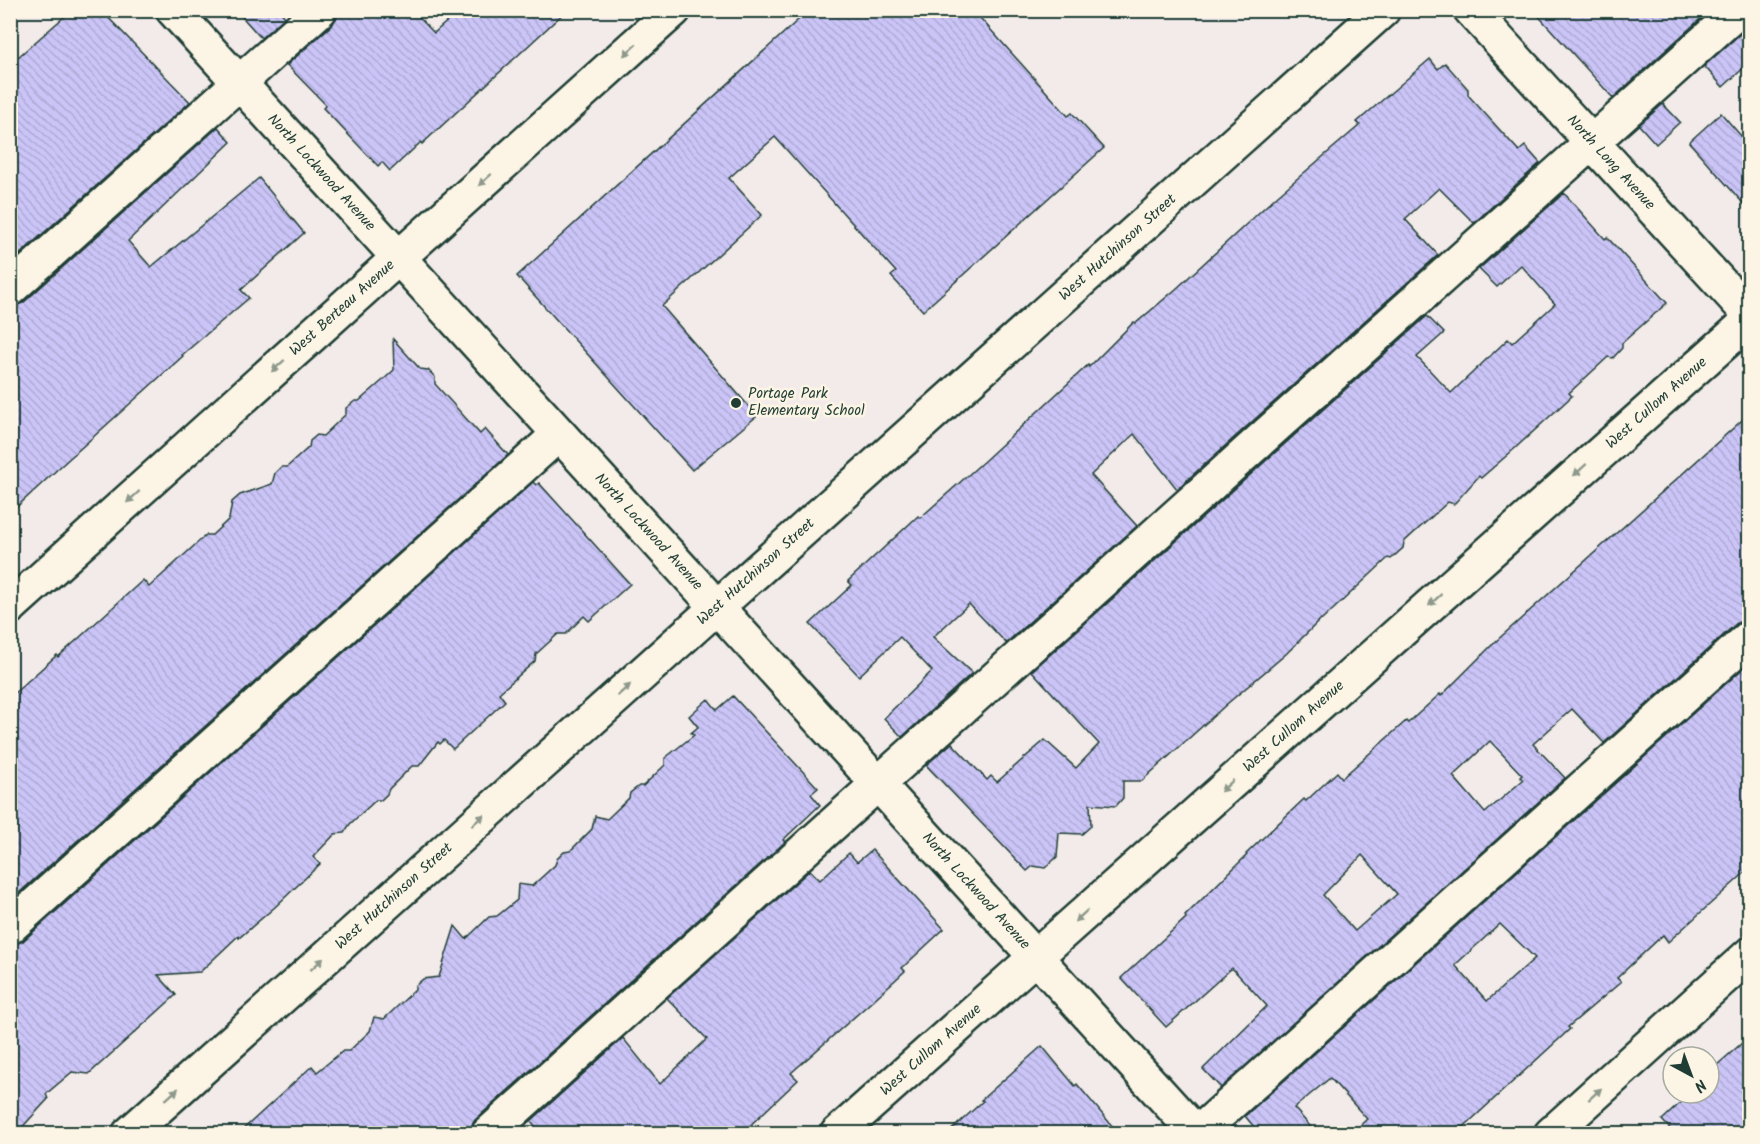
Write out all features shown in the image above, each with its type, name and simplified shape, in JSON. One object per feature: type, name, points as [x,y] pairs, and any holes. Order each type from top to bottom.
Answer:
[{"type":"street","name":"North Lockwood Avenue","points":[[173,10],[1197,1133]]},
{"type":"street","points":[[10,289],[320,10]]},
{"type":"street","name":"West Berteau Avenue","points":[[10,606],[674,10]]},
{"type":"street","name":"West Hutchinson Street","points":[[129,1134],[1383,10]]},
{"type":"street","name":"North Long Avenue","points":[[1471,10],[1749,317]]},
{"type":"street","points":[[488,1134],[1739,10]]},
{"type":"street","name":"West Cullom Avenue","points":[[837,1134],[1749,317]]},
{"type":"street","points":[[10,927],[559,434]]},
{"type":"street","points":[[1197,1133],[1749,637]]},
{"type":"street","points":[[1551,1134],[1749,954]]},
{"type":"building","points":[[72,10],[101,10],[190,102],[10,263],[10,64]]},
{"type":"building","points":[[236,10],[279,10],[285,17],[261,38]]},
{"type":"building","points":[[339,10],[412,10],[434,33],[460,10],[567,10],[390,171],[382,162],[378,166],[323,108],[326,105],[287,65],[333,24]]},
{"type":"building","points":[[809,10],[973,10],[1068,116],[1072,113],[1104,148],[923,311],[891,276],[896,272],[775,137],[729,178],[762,215],[662,306],[757,416],[692,470],[517,276]]},
{"type":"building","points":[[1533,10],[1710,10],[1613,98]]},
{"type":"building","points":[[1749,26],[1749,63],[1723,87],[1704,66]]},
{"type":"building","points":[[1430,59],[1438,69],[1445,63],[1468,89],[1468,95],[1519,151],[1525,146],[1540,163],[1474,223],[1439,188],[1405,219],[1438,255],[1177,489],[1134,434],[1091,475],[1137,526],[1006,643],[969,604],[933,637],[972,673],[902,737],[884,718],[932,671],[900,637],[859,676],[810,624],[852,585],[848,581],[918,516],[920,518],[984,461],[1088,365],[1089,367],[1134,322],[1136,323],[1176,289],[1278,195],[1360,125],[1357,122]]},
{"type":"building","points":[[1663,104],[1680,122],[1656,144],[1639,125]]},
{"type":"building","points":[[1721,113],[1749,145],[1749,210],[1689,142]]},
{"type":"building","points":[[218,127],[231,142],[128,241],[151,267],[259,178],[304,233],[241,290],[249,298],[182,355],[10,513],[10,307],[23,303]]},
{"type":"building","points":[[1564,193],[1667,303],[1622,343],[1622,348],[1613,358],[1608,357],[1569,393],[1572,396],[1481,478],[1479,476],[1454,504],[1448,502],[1404,542],[1403,548],[1391,559],[1388,558],[1286,654],[1142,781],[1123,781],[1123,798],[1116,806],[1090,804],[1091,826],[1082,834],[1059,833],[1057,857],[1045,868],[1033,866],[1027,871],[926,765],[952,743],[987,780],[991,776],[997,782],[1045,740],[1076,768],[1099,744],[1032,671],[1427,316],[1444,333],[1417,357],[1451,393],[1508,339],[1512,343],[1555,304],[1521,265],[1497,287],[1479,269]]},
{"type":"building","points":[[393,339],[420,369],[428,370],[435,377],[435,384],[480,434],[485,429],[508,455],[10,901],[10,697],[143,580],[149,587],[206,535],[212,535],[229,519],[232,502],[240,495],[272,484],[275,473],[281,467],[287,467],[309,447],[310,441],[317,435],[323,436],[346,414],[346,408],[355,401],[359,401],[394,370]]},
{"type":"building","points":[[1749,414],[1749,619],[1737,623],[1604,743],[1572,709],[1533,744],[1565,778],[1221,1088],[1203,1069],[1267,1006],[1232,968],[1166,1027],[1121,978],[1186,918],[1185,916],[1246,854],[1304,799],[1306,801],[1337,772],[1342,778],[1406,721],[1408,723],[1440,694],[1441,696],[1494,643]],"holes":[[[1490,741],[1522,775],[1520,777],[1523,780],[1485,813],[1453,776]],[[1362,855],[1397,894],[1355,931],[1323,895]]]},
{"type":"building","points":[[533,482],[536,485],[539,483],[630,584],[589,621],[584,616],[566,634],[558,634],[536,654],[535,661],[499,693],[505,701],[453,749],[444,740],[440,744],[438,742],[419,766],[412,766],[381,800],[376,800],[350,824],[344,833],[335,834],[313,857],[320,864],[275,907],[239,938],[238,936],[200,972],[158,975],[176,995],[89,1074],[72,1072],[46,1094],[48,1099],[16,1134],[10,1134],[10,945],[23,941]]},
{"type":"building","points":[[1748,664],[1749,869],[1668,942],[1663,935],[1617,978],[1621,982],[1568,1027],[1570,1029],[1456,1134],[1351,1134],[1367,1119],[1330,1078],[1294,1108],[1317,1134],[1260,1134],[1245,1116]],"holes":[[[1500,924],[1535,958],[1487,1001],[1455,965]]]},
{"type":"building","points":[[733,696],[818,788],[811,794],[820,805],[783,840],[785,842],[475,1120],[464,1134],[238,1134],[312,1066],[317,1072],[343,1051],[349,1051],[370,1031],[374,1017],[384,1019],[415,990],[415,986],[423,979],[439,977],[455,926],[466,939],[489,917],[497,916],[517,900],[518,884],[532,886],[555,865],[564,852],[570,851],[592,829],[595,816],[607,819],[629,798],[630,793],[639,786],[643,786],[665,765],[665,758],[694,735],[691,733],[698,727],[689,716],[708,699],[717,710]]},
{"type":"building","points":[[872,850],[944,929],[902,968],[905,971],[791,1073],[798,1080],[741,1134],[542,1134],[531,1121],[623,1038],[660,1084],[707,1039],[667,998],[810,870],[820,880],[849,853],[857,862]]},
{"type":"building","points":[[1749,1037],[1749,1134],[1675,1134],[1662,1120],[1678,1105],[1721,1105],[1721,1062]]},
{"type":"building","points":[[1042,1046],[1119,1134],[947,1134],[983,1101],[981,1100]]},
{"type":"place","name":"Portage Park Elementary School","points":[[736,403]]}]
